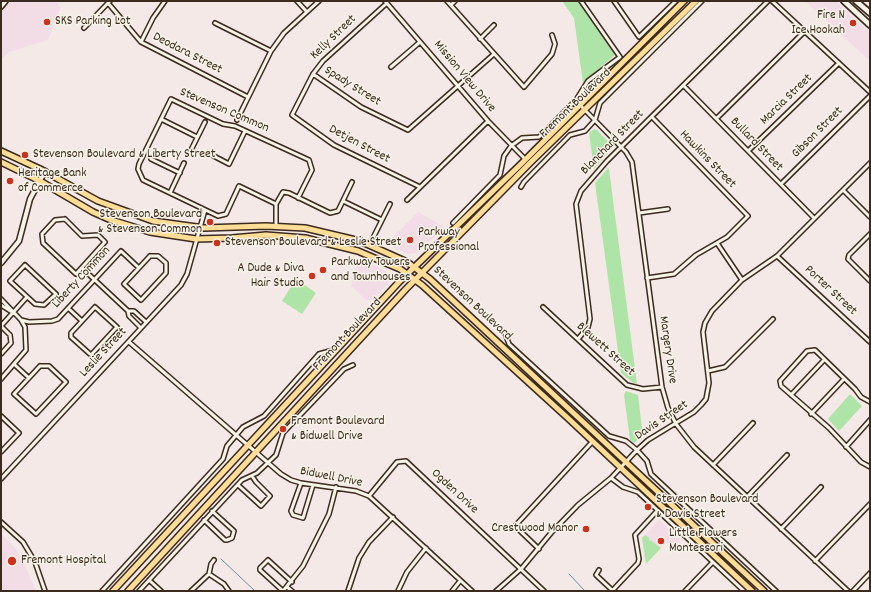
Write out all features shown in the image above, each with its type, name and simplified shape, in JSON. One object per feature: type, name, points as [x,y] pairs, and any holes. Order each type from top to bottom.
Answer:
[{"type":"main road","points":[[1,6],[5,1]]},
{"type":"main road","name":"Fremont Boulevard","points":[[113,591],[407,274],[684,1]]},
{"type":"main road","name":"Fremont Boulevard","points":[[128,591],[415,280],[530,164],[696,1]]},
{"type":"main road","points":[[844,1],[870,25]]},
{"type":"main road","points":[[856,1],[870,14]]},
{"type":"main road","name":"Stevenson Boulevard","points":[[1,151],[45,171],[77,190],[115,209],[153,221],[198,228],[276,226],[326,232],[370,244],[415,267],[764,591]]},
{"type":"main road","name":"Mission View Drive","points":[[525,159],[530,164]]},
{"type":"main road","name":"Stevenson Boulevard","points":[[1,162],[40,181],[71,200],[111,220],[150,232],[196,239],[270,235],[314,239],[368,254],[407,274],[593,441],[752,591]]},
{"type":"street","points":[[141,42],[153,18],[165,1]]},
{"type":"street","points":[[297,1],[307,12]]},
{"type":"street","points":[[237,120],[271,51],[284,33],[319,1]]},
{"type":"street","points":[[447,1],[524,87],[552,54],[555,44],[552,36]]},
{"type":"street","points":[[451,5],[455,1]]},
{"type":"street","name":"Fremont Boulevard","points":[[512,146],[522,138],[539,137],[576,100],[588,81],[620,57],[581,1]]},
{"type":"street","points":[[614,1],[639,37],[676,1]]},
{"type":"street","name":"Fremont Boulevard","points":[[521,187],[524,182],[570,135],[585,132],[595,120],[600,103],[702,1]]},
{"type":"street","name":"Blanchard Street","points":[[578,339],[588,326],[590,319],[576,204],[581,192],[621,147],[768,1]]},
{"type":"street","points":[[772,1],[870,92]]},
{"type":"street","points":[[84,28],[109,2]]},
{"type":"street","name":"Deodara Street","points":[[109,2],[141,42],[248,97]]},
{"type":"street","name":"Mission View Drive","points":[[386,2],[488,121],[525,159]]},
{"type":"street","name":"Kelly Street","points":[[292,115],[313,74],[323,61],[386,2]]},
{"type":"street","points":[[215,23],[271,51]]},
{"type":"street","points":[[480,39],[494,25]]},
{"type":"street","points":[[716,118],[805,31]]},
{"type":"street","points":[[391,68],[420,42]]},
{"type":"street","name":"Spady Street","points":[[313,74],[361,107],[408,130],[494,54]]},
{"type":"street","name":"Marcia Street","points":[[748,151],[839,63]]},
{"type":"street","name":"Bullard Street","points":[[684,86],[814,218]]},
{"type":"street","name":"Gibson Street","points":[[781,184],[870,96]]},
{"type":"street","name":"Stevenson Common","points":[[276,204],[240,186],[226,214],[218,216],[143,180],[138,170],[139,164],[171,99],[223,124],[234,126],[309,160],[312,170],[298,198]]},
{"type":"street","name":"Margery Drive","points":[[580,105],[621,147],[632,162],[662,387],[668,408],[676,424],[689,443],[848,591]]},
{"type":"street","name":"Detjen Street","points":[[292,115],[334,145],[420,187]]},
{"type":"street","name":"Hawkins Street","points":[[652,117],[748,216],[731,234],[717,243]]},
{"type":"street","points":[[161,119],[197,137]]},
{"type":"street","points":[[407,200],[488,121]]},
{"type":"street","points":[[192,148],[205,122]]},
{"type":"street","points":[[208,153],[229,164],[245,131]]},
{"type":"street","points":[[452,223],[500,175],[504,156],[512,146]]},
{"type":"street","points":[[151,159],[180,173]]},
{"type":"street","points":[[170,193],[184,163]]},
{"type":"street","name":"Davis Street","points":[[496,591],[522,568],[551,533],[578,505],[611,478],[637,450],[648,440],[694,412],[706,399],[709,390],[703,332],[705,323],[712,311],[742,280],[777,256],[870,163]]},
{"type":"street","points":[[1,264],[20,241],[30,199],[45,171]]},
{"type":"street","points":[[276,226],[276,204],[283,192],[330,213],[338,211],[352,182]]},
{"type":"street","points":[[843,190],[870,217]]},
{"type":"street","points":[[343,201],[382,220]]},
{"type":"street","points":[[370,244],[390,204]]},
{"type":"street","points":[[639,213],[668,209]]},
{"type":"street","points":[[198,228],[205,210]]},
{"type":"street","points":[[64,219],[82,236],[98,235],[105,242],[82,268],[76,274],[43,243],[42,234],[55,220],[64,219]]},
{"type":"street","name":"Leslie Street","points":[[1,479],[129,342],[184,280],[198,228]]},
{"type":"street","points":[[870,234],[849,255],[848,259],[870,281]]},
{"type":"street","points":[[647,278],[674,274],[696,255],[717,243],[742,280]]},
{"type":"street","name":"Liberty Common","points":[[21,320],[29,322],[52,321],[58,319],[120,251],[139,268]]},
{"type":"street","points":[[150,256],[158,256],[166,263],[166,272],[141,300],[124,284],[139,268],[150,256]]},
{"type":"street","name":"Porter Street","points":[[777,256],[870,342]]},
{"type":"street","points":[[25,265],[56,294],[47,303],[41,306],[35,304],[27,297],[10,281],[25,265]]},
{"type":"street","points":[[82,268],[128,311],[129,316],[141,328]]},
{"type":"street","points":[[1,354],[11,343],[10,335],[1,326],[27,297]]},
{"type":"street","points":[[1,299],[21,320],[25,327],[26,350],[1,380]]},
{"type":"street","points":[[1,306],[13,313]]},
{"type":"street","points":[[95,307],[117,327],[91,355],[71,337],[71,333],[82,321],[95,307]]},
{"type":"street","name":"Blewett Street","points":[[543,307],[627,385],[643,390],[662,387]]},
{"type":"street","points":[[68,308],[82,321]]},
{"type":"street","points":[[128,311],[134,311],[146,322]]},
{"type":"street","points":[[708,371],[725,367],[773,319]]},
{"type":"street","name":"Stevenson Boulevard","points":[[505,333],[509,344],[609,436],[626,441],[637,450],[647,461],[651,474],[776,591]]},
{"type":"street","name":"Bidwell Drive","points":[[129,342],[248,446],[290,480],[356,491],[369,496],[472,591]]},
{"type":"street","name":"Fremont Boulevard","points":[[102,591],[223,459],[227,446],[236,435],[244,427],[264,416],[321,353],[338,349]]},
{"type":"street","points":[[869,465],[861,462],[829,428],[811,414],[781,386],[780,381],[810,350],[814,350],[861,397],[870,402]]},
{"type":"street","points":[[791,395],[824,360]]},
{"type":"street","points":[[15,365],[29,378]]},
{"type":"street","name":"Fremont Boulevard","points":[[139,591],[242,480],[252,476],[276,455],[283,433],[344,370],[353,365]]},
{"type":"street","points":[[40,366],[49,366],[66,382],[36,414],[14,394],[29,378],[40,366]]},
{"type":"street","points":[[811,414],[844,379]]},
{"type":"street","points":[[1,416],[19,433],[1,452]]},
{"type":"street","points":[[846,447],[870,420]]},
{"type":"street","points":[[713,465],[753,424]]},
{"type":"street","points":[[539,549],[515,526],[593,441]]},
{"type":"street","points":[[747,497],[787,455]]},
{"type":"street","name":"Ogden Drive","points":[[369,496],[397,462],[406,461],[522,568],[544,591]]},
{"type":"street","points":[[238,485],[261,506],[270,496],[252,476]]},
{"type":"street","points":[[611,478],[623,487],[638,492],[744,591]]},
{"type":"street","points":[[301,483],[291,512],[293,516],[302,518],[313,485]]},
{"type":"street","points":[[292,582],[268,560],[260,568],[260,570],[283,591],[292,582],[303,566],[329,514],[336,487]]},
{"type":"street","points":[[781,529],[821,487]]},
{"type":"street","points":[[815,561],[870,504]]},
{"type":"street","points":[[204,520],[225,540],[232,538],[234,531],[212,511]]},
{"type":"street","points":[[599,570],[596,575],[612,590],[638,563],[639,559],[635,535],[657,511]]},
{"type":"street","points":[[348,591],[359,558],[369,542],[393,517]]},
{"type":"street","points":[[1,522],[23,542],[35,562],[45,591]]},
{"type":"street","points":[[398,591],[407,572],[426,548]]},
{"type":"street","points":[[191,591],[209,574],[211,564],[214,560]]},
{"type":"street","points":[[685,591],[712,562]]},
{"type":"street","points":[[853,591],[870,573]]},
{"type":"street","points":[[209,574],[224,584],[229,591]]},
{"type":"street","points":[[149,580],[161,591]]},
{"type":"street","points":[[452,591],[460,581]]},
{"type":"street","points":[[287,587],[292,591]]},
{"type":"shaded area","points":[[11,1],[52,1],[59,4],[58,6],[61,7],[48,40],[9,52],[1,60],[1,13]]},
{"type":"shaded area","points":[[805,1],[836,1],[870,33],[870,61]]},
{"type":"shaded area","points":[[418,212],[445,227],[417,253],[407,254],[386,244]]},
{"type":"shaded area","points":[[362,260],[386,271],[390,276],[389,283],[374,300],[366,300],[351,286],[358,261]]},
{"type":"shaded area","name":"Little Flowers Montessori","points":[[659,520],[681,540],[673,549],[666,542],[646,564],[642,538]]},
{"type":"shaded area","name":"Fremont Hospital","points":[[1,534],[13,545],[22,559],[36,591],[1,591]]},
{"type":"green space","points":[[562,1],[578,1],[615,55],[583,83],[574,18]]},
{"type":"green space","points":[[594,129],[597,130],[613,147],[594,169],[589,133]]},
{"type":"green space","points":[[608,168],[637,384],[621,373],[595,183]]},
{"type":"green space","points":[[296,279],[316,293],[302,314],[282,301]]},
{"type":"green space","points":[[626,391],[638,395],[643,436],[634,443],[630,440],[624,395]]},
{"type":"green space","points":[[850,394],[862,406],[839,431],[828,419]]},
{"type":"green space","points":[[645,535],[649,538],[649,541],[650,540],[661,548],[646,564],[642,538]]},
{"type":"waterway","points":[[221,559],[255,591]]},
{"type":"waterway","points":[[569,574],[585,591]]},
{"type":"place","name":"SKS Parking Lot","points":[[47,22]]},
{"type":"place","name":"Fire N Ice Hookah","points":[[853,23]]},
{"type":"place","name":"Stevenson Boulevard & Liberty Street","points":[[25,155]]},
{"type":"place","name":"Heritage Bank of Commerce","points":[[10,181]]},
{"type":"place","name":"Stevenson Boulevard & Stevenson Common","points":[[210,222]]},
{"type":"place","name":"Parkway Professional","points":[[410,240]]},
{"type":"place","name":"Stevenson Boulevard & Leslie Street","points":[[217,243]]},
{"type":"place","name":"Parkway Towers and Townhouses","points":[[323,270]]},
{"type":"place","name":"A Dude & Diva Hair Studio","points":[[312,276]]},
{"type":"place","name":"Fremont Boulevard & Bidwell Drive","points":[[283,429]]},
{"type":"place","name":"Stevenson Boulevard & Davis Street","points":[[648,507]]},
{"type":"place","name":"Crestwood Manor","points":[[586,529]]},
{"type":"place","name":"Little Flowers Montessori","points":[[661,541]]},
{"type":"place","name":"Fremont Hospital","points":[[12,561]]}]
